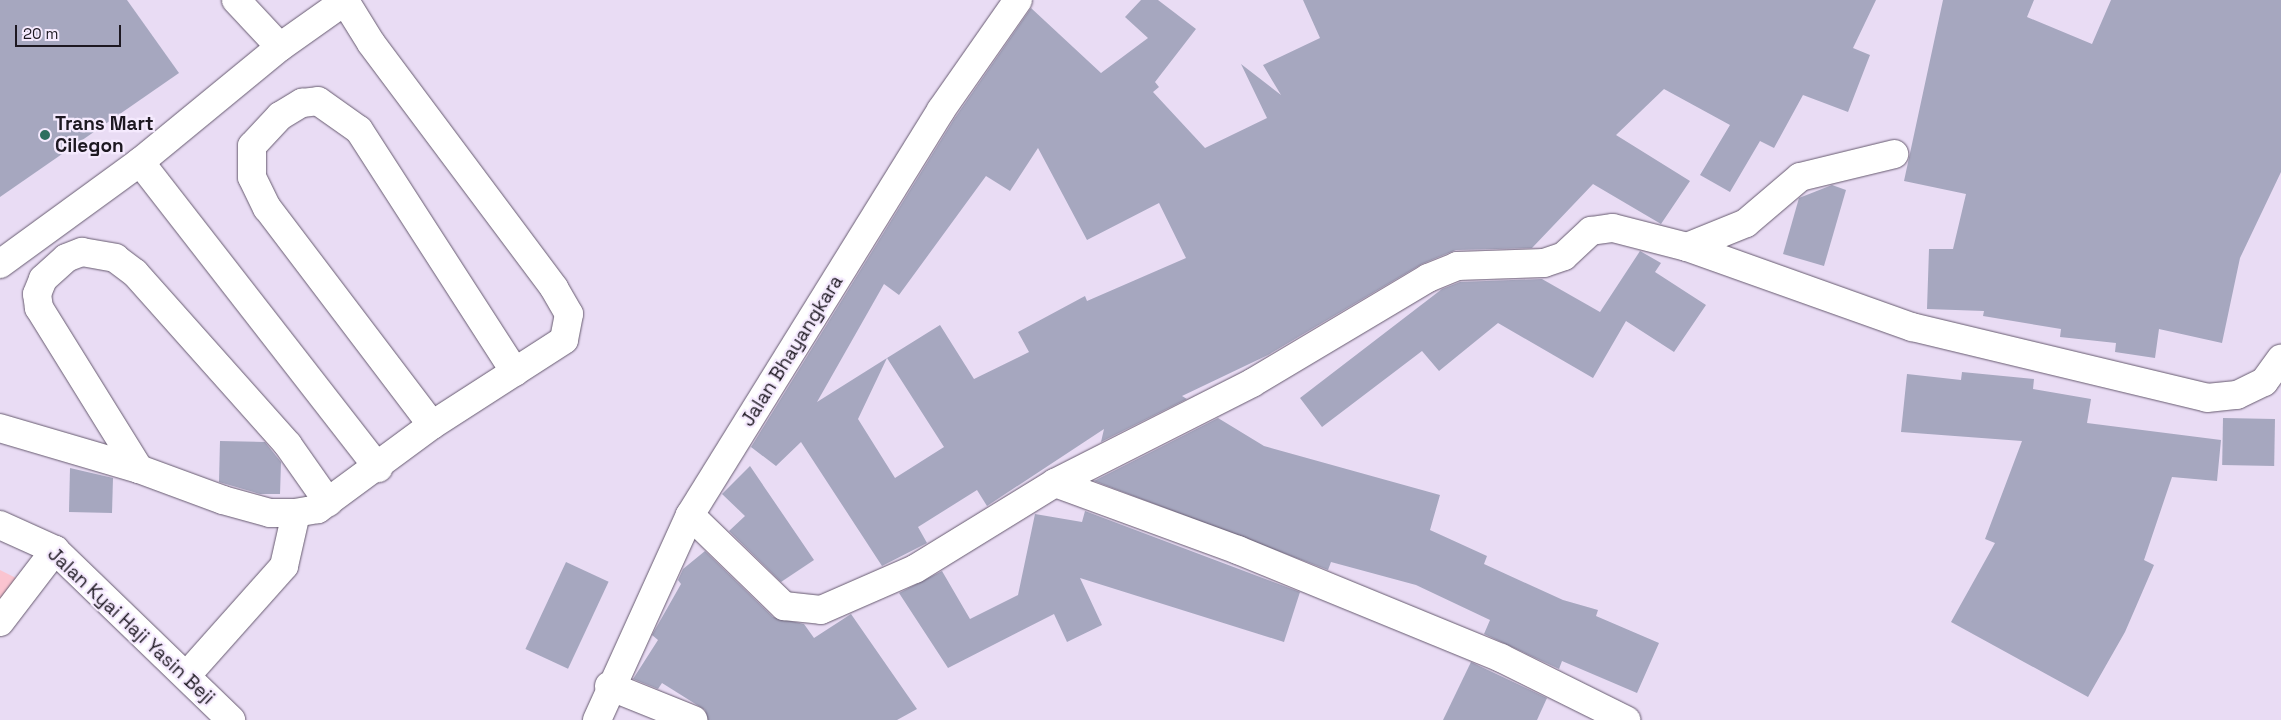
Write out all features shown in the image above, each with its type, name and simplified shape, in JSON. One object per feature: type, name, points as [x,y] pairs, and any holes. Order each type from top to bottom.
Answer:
[{"type":"street","points":[[236,0],[280,47]]},
{"type":"street","points":[[0,264],[140,162],[280,47],[345,0],[371,43],[554,288],[569,314],[564,340],[432,425],[378,468],[328,502],[296,513],[270,513],[222,500],[138,469],[2,426]]},
{"type":"street","name":"Jalan Bhayangkara","points":[[597,720],[609,686],[690,515],[941,110],[1018,0]]},
{"type":"street","points":[[432,425],[268,208],[252,177],[252,146],[280,116],[302,103],[318,101],[359,130],[515,372]]},
{"type":"street","points":[[1687,247],[1746,223],[1800,176],[1894,154]]},
{"type":"street","points":[[140,162],[378,468]]},
{"type":"street","points":[[690,515],[784,606],[821,610],[915,570],[1056,483],[1252,383],[1428,278],[1457,266],[1544,263],[1564,256],[1591,231],[1613,228],[1687,247],[1912,327],[2207,398],[2237,395],[2264,382],[2281,359]]},
{"type":"street","points":[[138,469],[39,308],[37,294],[43,279],[66,258],[82,252],[116,258],[135,273],[288,445],[328,502]]},
{"type":"street","points":[[1056,483],[1238,550],[1501,658],[1626,720]]},
{"type":"street","points":[[187,675],[284,566],[296,513]]},
{"type":"street","name":"Jalan Kyai Haji Yasin Beji","points":[[0,525],[55,550],[187,675],[231,720]]},
{"type":"street","points":[[0,622],[55,550]]},
{"type":"street","points":[[609,686],[693,720]]},
{"type":"shaded area","points":[[0,570],[28,584],[0,622]]},
{"type":"building","name":"Trans Mart Cilegon","points":[[0,0],[127,0],[179,73],[0,197]]},
{"type":"building","points":[[1141,0],[1158,0],[1196,29],[1155,82],[1159,87],[1153,92],[1205,148],[1267,118],[1241,64],[1281,95],[1263,65],[1320,38],[1303,0],[1876,0],[1853,48],[1870,55],[1848,112],[1803,95],[1774,148],[1760,141],[1730,192],[1700,175],[1730,125],[1664,89],[1616,135],[1690,181],[1661,224],[1593,184],[1532,248],[1456,250],[1422,264],[1268,355],[1182,396],[1187,399],[1101,442],[1104,429],[987,506],[977,490],[918,527],[927,543],[882,566],[801,442],[776,466],[751,447],[954,119],[1031,8],[1101,73],[1148,38],[1125,17]],"holes":[[[1038,148],[1087,240],[1159,203],[1186,258],[1087,301],[1085,296],[1018,332],[1029,352],[974,379],[940,325],[817,402],[884,284],[899,295],[986,176],[1010,191]],[[887,358],[944,447],[895,478],[858,419]]]},
{"type":"building","points":[[1943,0],[2034,0],[2027,17],[2092,44],[2111,0],[2281,0],[2281,172],[2240,258],[2222,343],[2159,329],[2155,358],[2115,352],[2116,343],[2060,337],[2061,329],[1983,316],[1984,311],[1927,309],[1929,249],[1953,249],[1966,194],[1904,181]]},
{"type":"building","points":[[1832,185],[1846,190],[1824,266],[1783,254],[1799,198]]},
{"type":"building","points":[[1640,251],[1661,263],[1655,272],[1706,305],[1674,352],[1626,321],[1593,378],[1498,323],[1439,371],[1422,351],[1322,427],[1300,398],[1442,289],[1460,282],[1542,279],[1600,312]]},
{"type":"building","points":[[1962,372],[2034,379],[2033,389],[2091,399],[2087,423],[2221,440],[2217,481],[2172,477],[2144,560],[2154,565],[2125,632],[2088,697],[1951,622],[1995,543],[1985,539],[2022,441],[1901,432],[1907,374],[1961,380]]},
{"type":"building","points":[[1218,418],[1264,446],[1440,495],[1430,530],[1487,556],[1484,564],[1563,600],[1598,610],[1596,616],[1659,643],[1637,693],[1562,661],[1559,669],[1484,634],[1490,620],[1416,585],[1331,562],[1328,570],[1094,481]]},
{"type":"building","points":[[2223,418],[2275,419],[2274,466],[2222,465]]},
{"type":"building","points":[[220,441],[265,442],[281,462],[280,494],[260,494],[219,482]]},
{"type":"building","points":[[750,466],[814,560],[781,582],[729,531],[745,516],[722,494]]},
{"type":"building","points":[[70,468],[113,478],[112,513],[69,512]]},
{"type":"building","points":[[1085,511],[1300,592],[1284,642],[1080,578],[1102,625],[1067,642],[1054,614],[948,668],[899,593],[942,571],[970,619],[1018,595],[1035,514],[1082,522]]},
{"type":"building","points":[[705,551],[773,617],[804,624],[814,638],[851,614],[917,709],[897,720],[708,720],[705,710],[662,683],[658,689],[633,679],[658,640],[652,635],[681,584],[678,580],[683,569]]},
{"type":"building","points":[[566,562],[609,582],[568,669],[525,649]]},
{"type":"building","points":[[1471,662],[1547,698],[1537,720],[1443,720]]},
{"type":"place","name":"Trans Mart Cilegon","points":[[45,135]]}]
